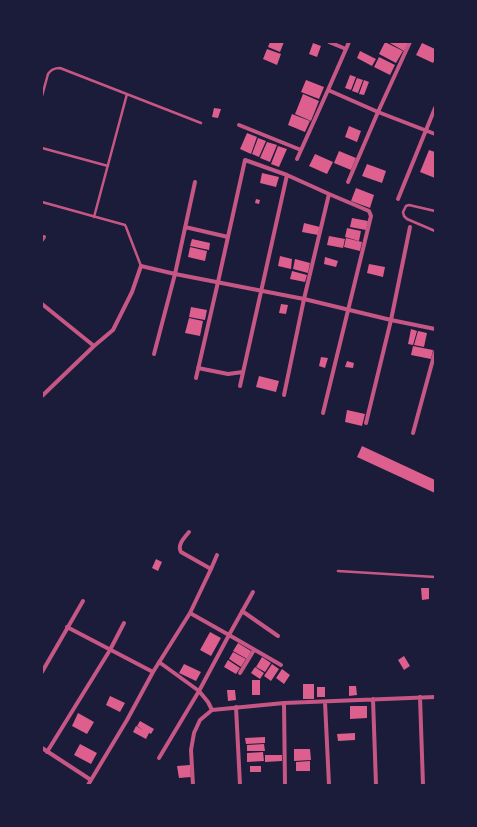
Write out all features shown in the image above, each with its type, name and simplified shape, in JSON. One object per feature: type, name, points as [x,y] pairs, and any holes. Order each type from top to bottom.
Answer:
[{"type":"street","points":[[329,42],[346,49]]},
{"type":"street","points":[[298,159],[349,42]]},
{"type":"street","points":[[348,182],[410,42]]},
{"type":"street","points":[[328,90],[378,112],[435,134]]},
{"type":"street","points":[[398,199],[435,108]]},
{"type":"street","points":[[238,125],[301,150]]},
{"type":"street","points":[[196,378],[245,160],[287,175],[369,210],[371,216],[323,413]]},
{"type":"street","points":[[240,386],[287,175]]},
{"type":"street","points":[[154,354],[175,274],[195,182]]},
{"type":"street","points":[[284,395],[304,299],[329,194]]},
{"type":"street","points":[[185,227],[228,237]]},
{"type":"street","points":[[366,423],[391,320],[410,228]]},
{"type":"street","points":[[42,396],[94,346],[113,330],[132,292],[141,266],[304,299],[435,329]]},
{"type":"street","points":[[42,304],[94,346]]},
{"type":"street","points":[[413,433],[435,352]]},
{"type":"street","points":[[198,368],[228,374],[243,372]]},
{"type":"street","points":[[188,532],[179,546],[179,549],[181,552],[211,569]]},
{"type":"street","points":[[88,785],[127,720],[153,672],[190,613],[217,555]]},
{"type":"street","points":[[159,758],[199,691],[253,592]]},
{"type":"street","points":[[42,672],[83,601]]},
{"type":"street","points":[[242,612],[278,636]]},
{"type":"street","points":[[190,613],[281,665]]},
{"type":"street","points":[[47,752],[110,650],[124,624]]},
{"type":"street","points":[[67,627],[153,672]]},
{"type":"street","points":[[240,673],[254,650]]},
{"type":"street","points":[[159,662],[199,691],[208,702],[212,710]]},
{"type":"street","points":[[194,785],[192,750],[194,733],[200,720],[212,710],[284,703],[435,697]]},
{"type":"street","points":[[420,698],[423,785]]},
{"type":"street","points":[[373,699],[376,785]]},
{"type":"street","points":[[325,702],[329,785]]},
{"type":"street","points":[[284,703],[285,785]]},
{"type":"street","points":[[236,707],[240,785]]},
{"type":"street","points":[[42,748],[91,780]]},
{"type":"lane","points":[[42,96],[48,74],[50,71],[60,68],[201,123]]},
{"type":"lane","points":[[94,217],[127,94]]},
{"type":"lane","points":[[42,148],[108,166]]},
{"type":"lane","points":[[42,202],[125,225],[141,266]]},
{"type":"lane","points":[[435,211],[409,205],[406,206],[403,212],[407,219],[435,231]]},
{"type":"lane","points":[[338,571],[435,577]]},
{"type":"building","points":[[270,42],[284,42],[280,52],[268,47]]},
{"type":"building","points":[[385,42],[403,51],[396,63],[379,54]]},
{"type":"building","points":[[388,42],[409,42],[404,51]]},
{"type":"building","points":[[313,43],[321,46],[317,57],[309,54]]},
{"type":"building","points":[[422,43],[435,49],[435,59],[433,63],[416,55]]},
{"type":"building","points":[[267,49],[281,54],[277,65],[263,59]]},
{"type":"building","points":[[360,51],[376,59],[372,66],[357,58]]},
{"type":"building","points":[[379,57],[395,65],[390,75],[374,67]]},
{"type":"building","points":[[350,75],[356,77],[351,90],[345,88]]},
{"type":"building","points":[[357,78],[363,80],[358,93],[352,91]]},
{"type":"building","points":[[306,80],[324,87],[319,99],[301,92]]},
{"type":"building","points":[[364,80],[369,82],[364,95],[359,94]]},
{"type":"building","points":[[303,94],[319,101],[311,121],[295,114]]},
{"type":"building","points":[[214,108],[221,109],[218,118],[212,117]]},
{"type":"building","points":[[292,114],[310,121],[305,132],[288,125]]},
{"type":"building","points":[[349,126],[361,131],[357,142],[345,137]]},
{"type":"building","points":[[247,133],[257,137],[251,154],[240,149]]},
{"type":"building","points":[[258,138],[266,141],[259,157],[252,154]]},
{"type":"building","points":[[267,142],[277,145],[270,162],[260,158]]},
{"type":"building","points":[[278,146],[287,149],[279,167],[271,164]]},
{"type":"building","points":[[429,150],[435,152],[435,178],[420,172]]},
{"type":"building","points":[[339,151],[356,158],[351,170],[334,163]]},
{"type":"building","points":[[315,154],[333,162],[327,174],[309,166]]},
{"type":"building","points":[[367,164],[386,171],[382,183],[362,176]]},
{"type":"building","points":[[262,173],[279,177],[276,187],[260,183]]},
{"type":"building","points":[[356,188],[374,195],[370,208],[351,201]]},
{"type":"building","points":[[256,199],[260,200],[259,204],[255,203]]},
{"type":"building","points":[[352,218],[368,221],[366,230],[350,227]]},
{"type":"building","points":[[304,223],[320,227],[318,235],[302,232]]},
{"type":"building","points":[[347,228],[361,231],[359,241],[345,237]]},
{"type":"building","points":[[329,236],[345,239],[343,248],[327,245]]},
{"type":"building","points":[[346,238],[362,242],[360,251],[344,247]]},
{"type":"building","points":[[192,239],[210,243],[209,250],[190,246]]},
{"type":"building","points":[[190,247],[207,251],[205,261],[188,257]]},
{"type":"building","points":[[280,256],[292,259],[291,269],[278,266]]},
{"type":"building","points":[[325,257],[338,261],[336,267],[324,264]]},
{"type":"building","points":[[295,259],[310,263],[308,273],[293,269]]},
{"type":"building","points":[[369,264],[385,267],[383,277],[367,273]]},
{"type":"building","points":[[292,271],[307,275],[305,282],[290,279]]},
{"type":"building","points":[[281,304],[288,305],[286,314],[279,313]]},
{"type":"building","points":[[191,307],[207,310],[205,320],[189,317]]},
{"type":"building","points":[[189,318],[203,321],[200,336],[185,333]]},
{"type":"building","points":[[411,329],[417,331],[413,345],[408,344]]},
{"type":"building","points":[[418,331],[427,333],[424,347],[414,345]]},
{"type":"building","points":[[413,346],[433,350],[431,359],[411,355]]},
{"type":"building","points":[[321,357],[328,358],[325,368],[319,366]]},
{"type":"building","points":[[347,361],[354,363],[353,368],[345,367]]},
{"type":"building","points":[[259,376],[279,381],[276,392],[256,387]]},
{"type":"building","points":[[347,410],[365,414],[362,426],[345,422]]},
{"type":"building","points":[[362,446],[435,480],[435,493],[357,457]]},
{"type":"building","points":[[156,559],[162,562],[158,571],[152,568]]},
{"type":"building","points":[[421,588],[429,588],[429,599],[422,600]]},
{"type":"building","points":[[210,632],[221,638],[211,656],[200,650]]},
{"type":"building","points":[[238,643],[251,651],[247,659],[233,651]]},
{"type":"building","points":[[233,652],[246,659],[241,667],[229,659]]},
{"type":"building","points":[[404,656],[410,666],[404,670],[398,660]]},
{"type":"building","points":[[262,657],[271,663],[265,672],[256,667]]},
{"type":"building","points":[[228,660],[240,668],[236,674],[224,667]]},
{"type":"building","points":[[184,664],[201,672],[196,681],[179,673]]},
{"type":"building","points":[[272,664],[279,669],[271,681],[264,676]]},
{"type":"building","points":[[255,667],[264,673],[260,679],[251,673]]},
{"type":"building","points":[[282,669],[290,675],[284,684],[276,678]]},
{"type":"building","points":[[252,680],[260,680],[260,695],[252,695]]},
{"type":"building","points":[[303,684],[314,684],[314,699],[303,699]]},
{"type":"building","points":[[349,686],[356,686],[357,695],[349,696]]},
{"type":"building","points":[[317,687],[325,687],[325,697],[317,697]]},
{"type":"building","points":[[227,690],[235,690],[236,700],[228,701]]},
{"type":"building","points":[[110,696],[125,703],[120,712],[106,705]]},
{"type":"building","points":[[350,706],[367,706],[367,718],[350,719]]},
{"type":"building","points":[[78,713],[94,722],[87,734],[72,726]]},
{"type":"building","points":[[140,721],[154,729],[151,734],[149,733],[146,739],[133,732],[136,726],[143,730],[137,726]]},
{"type":"building","points":[[355,733],[355,740],[338,741],[337,734]]},
{"type":"building","points":[[265,737],[265,743],[246,744],[245,738]]},
{"type":"building","points":[[80,744],[97,753],[91,764],[74,755]]},
{"type":"building","points":[[264,744],[265,751],[247,751],[247,745]]},
{"type":"building","points":[[294,749],[310,749],[311,760],[294,761]]},
{"type":"building","points":[[263,752],[264,761],[247,762],[247,753]]},
{"type":"building","points":[[265,755],[282,755],[282,761],[265,762]]},
{"type":"building","points":[[310,761],[310,771],[296,771],[296,762]]},
{"type":"building","points":[[190,765],[191,777],[179,778],[177,766]]},
{"type":"building","points":[[250,766],[261,766],[261,772],[250,772]]}]
